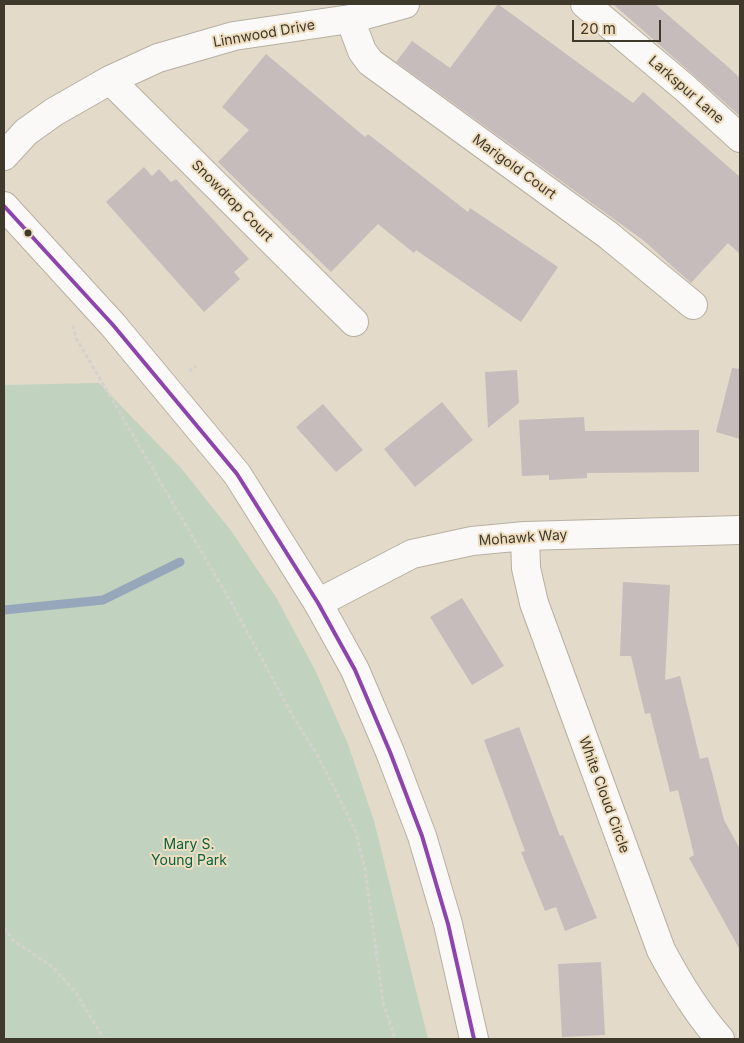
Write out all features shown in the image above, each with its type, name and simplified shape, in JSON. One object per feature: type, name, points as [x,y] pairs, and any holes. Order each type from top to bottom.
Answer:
[{"type":"street","name":"Linnwood Drive","points":[[4,156],[26,132],[54,112],[110,80],[158,58],[234,36],[350,19],[404,4]]},
{"type":"street","name":"Larkspur Lane","points":[[585,4],[685,88],[740,138]]},
{"type":"street","name":"Marigold Court","points":[[350,19],[362,51],[370,62],[608,235],[693,305]]},
{"type":"street","name":"Snowdrop Court","points":[[110,80],[354,322]]},
{"type":"street","points":[[4,206],[113,325],[232,467],[318,603],[356,670],[422,836],[448,924],[474,1039]]},
{"type":"street","name":"Mohawk Way","points":[[318,603],[412,554],[472,542],[525,536],[740,530]]},
{"type":"street","name":"White Cloud Circle","points":[[525,536],[526,568],[534,603],[661,950],[679,983],[699,1013],[720,1039]]},
{"type":"path","points":[[72,320],[76,338],[227,595],[295,720],[318,756],[356,832],[365,869],[374,947],[384,1002],[395,1039]]},
{"type":"path","points":[[4,928],[14,941],[54,968],[76,993],[104,1039]]},
{"type":"green space","name":"Mary S. Young Park","points":[[99,383],[181,468],[232,532],[277,599],[315,670],[348,744],[374,821],[428,1039],[4,1039],[4,385]]},
{"type":"building","points":[[498,4],[633,103],[643,92],[740,177],[740,254],[728,243],[691,283],[643,240],[396,62],[412,41],[450,68]]},
{"type":"building","points":[[613,4],[655,4],[727,66],[740,78],[740,116]]},
{"type":"building","points":[[266,54],[365,137],[368,134],[468,212],[470,208],[558,267],[521,322],[416,250],[414,253],[378,224],[331,272],[218,162],[249,130],[222,107]]},
{"type":"building","points":[[144,167],[152,176],[159,169],[171,182],[176,179],[249,259],[234,272],[240,279],[204,312],[106,202]]},
{"type":"building","points":[[732,368],[740,369],[740,439],[716,432]]},
{"type":"building","points":[[517,370],[519,403],[488,428],[485,372]]},
{"type":"building","points":[[442,402],[473,440],[415,487],[384,449]]},
{"type":"building","points":[[323,404],[363,450],[336,472],[296,427]]},
{"type":"building","points":[[584,417],[585,431],[699,430],[699,472],[587,473],[587,478],[549,480],[549,475],[522,476],[519,420]]},
{"type":"building","points":[[623,582],[670,585],[665,680],[680,676],[700,759],[708,757],[724,820],[740,849],[740,950],[689,858],[694,855],[678,790],[670,792],[650,713],[645,714],[631,656],[620,656]]},
{"type":"building","points":[[462,598],[504,666],[472,685],[430,617]]},
{"type":"building","points":[[519,727],[560,836],[563,835],[597,918],[565,931],[556,907],[545,911],[521,852],[525,851],[484,740]]},
{"type":"building","points":[[601,962],[605,1035],[562,1037],[558,964]]},
{"type":"waterway","points":[[4,610],[103,600],[180,562]]},
{"type":"transit line","points":[[4,206],[113,325],[237,474],[318,603],[355,670],[390,752],[422,836],[448,924],[474,1039]]}]
